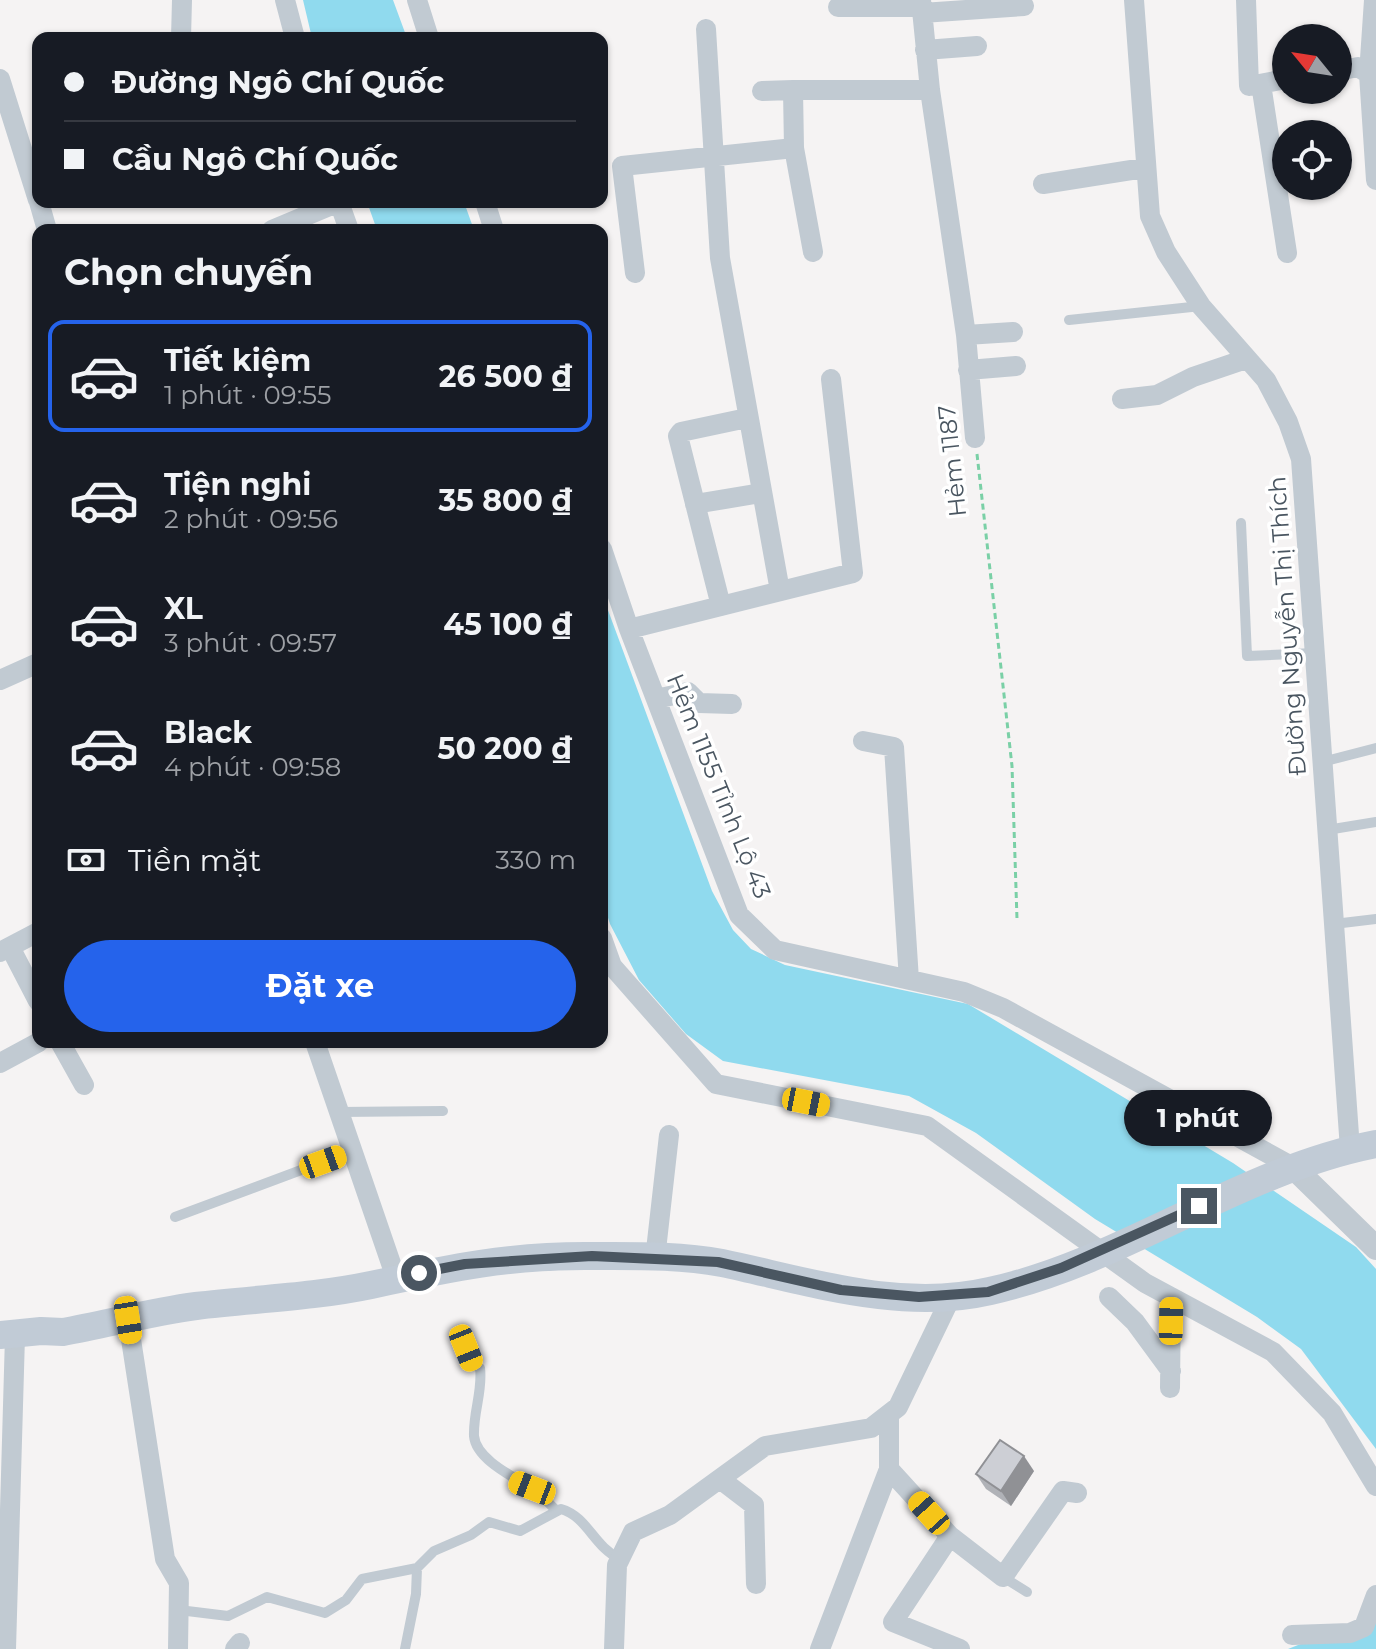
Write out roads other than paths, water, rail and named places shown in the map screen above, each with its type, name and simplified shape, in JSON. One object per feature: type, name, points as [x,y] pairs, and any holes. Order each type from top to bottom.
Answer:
[{"type":"main road","points":[[8,1336],[41,1331],[63,1332],[194,1307],[371,1285],[465,1264],[527,1258],[718,1262],[841,1290],[919,1297],[988,1292],[1108,1248],[1254,1181],[1363,1146]]},
{"type":"street","points":[[181,32],[182,0]]},
{"type":"street","points":[[285,0],[293,32]]},
{"type":"street","points":[[417,0],[427,32]]},
{"type":"street","name":"Đường Nguyễn Thị Thích","points":[[1134,0],[1144,168],[1150,216],[1166,252],[1201,306],[1266,380],[1288,422],[1301,459],[1334,924],[1363,1146]]},
{"type":"street","points":[[1246,0],[1249,86],[1272,82]]},
{"type":"street","points":[[1374,0],[1369,74],[1376,180]]},
{"type":"street","points":[[838,7],[1024,6]]},
{"type":"street","name":"Hẻm 1187","points":[[922,7],[930,90],[966,335],[975,438]]},
{"type":"street","points":[[706,29],[720,258],[780,591]]},
{"type":"street","points":[[925,50],[977,46]]},
{"type":"street","points":[[1352,68],[1358,67],[1369,74]]},
{"type":"street","points":[[0,79],[32,182]]},
{"type":"street","points":[[1261,84],[1287,253]]},
{"type":"street","points":[[793,90],[794,148],[813,252]]},
{"type":"street","points":[[762,91],[930,90]]},
{"type":"street","points":[[635,273],[612,166],[714,159],[794,148]]},
{"type":"street","points":[[1043,184],[1144,168]]},
{"type":"street","points":[[286,224],[325,208]]},
{"type":"street","points":[[966,335],[1013,332]]},
{"type":"street","points":[[1122,399],[1157,395],[1193,377],[1246,359]]},
{"type":"street","points":[[968,370],[1016,366]]},
{"type":"street","points":[[629,629],[853,573],[831,379]]},
{"type":"street","points":[[721,606],[678,436],[681,432],[747,418]]},
{"type":"street","points":[[695,504],[761,493]]},
{"type":"street","name":"Hẻm 1155 Tỉnh Lộ 43","points":[[608,567],[739,915],[775,950],[964,992],[1003,1008],[1293,1167]]},
{"type":"street","points":[[0,680],[32,666]]},
{"type":"street","points":[[656,699],[688,692],[699,703],[732,704]]},
{"type":"street","points":[[863,741],[894,747],[909,980]]},
{"type":"street","points":[[32,935],[5,950],[32,992]]},
{"type":"street","points":[[608,955],[612,966],[716,1084],[927,1126],[1108,1248],[1171,1297],[1273,1352],[1332,1413],[1376,1486]]},
{"type":"street","points":[[0,1063],[32,1046]]},
{"type":"street","points":[[63,1048],[84,1085]]},
{"type":"street","points":[[317,1048],[396,1278]]},
{"type":"street","points":[[655,1259],[669,1135]]},
{"type":"street","points":[[1293,1167],[1376,1248]]},
{"type":"street","points":[[614,1649],[620,1559],[633,1532],[670,1515],[765,1446],[871,1428],[889,1415],[898,1407],[952,1295]]},
{"type":"street","points":[[1109,1297],[1135,1322],[1170,1380],[1171,1297]]},
{"type":"street","points":[[128,1320],[165,1559],[179,1583],[178,1649]]},
{"type":"street","points":[[6,1649],[8,1336]]},
{"type":"street","points":[[820,1649],[889,1469],[889,1415]]},
{"type":"street","points":[[889,1469],[950,1536],[1003,1577],[1063,1491],[1077,1493]]},
{"type":"street","points":[[720,1479],[754,1505],[756,1584]]},
{"type":"street","points":[[950,1536],[893,1622],[960,1649]]},
{"type":"street","points":[[1292,1635],[1350,1633],[1364,1627],[1376,1595]]},
{"type":"lane","points":[[1069,320],[1201,306]]},
{"type":"lane","points":[[1241,523],[1247,656],[1314,653]]},
{"type":"lane","points":[[1322,762],[1376,748]]},
{"type":"lane","points":[[1327,830],[1376,822]]},
{"type":"lane","points":[[1334,924],[1376,919]]},
{"type":"lane","points":[[339,1112],[443,1111]]},
{"type":"lane","points":[[175,1217],[352,1151]]},
{"type":"lane","points":[[459,1332],[473,1365],[480,1368],[482,1383],[473,1408],[474,1440],[481,1454],[514,1481],[532,1488],[557,1511],[577,1514],[604,1551],[620,1559]]},
{"type":"lane","points":[[179,1610],[228,1616],[267,1597],[325,1613],[346,1600],[362,1579],[417,1568],[434,1551],[471,1535],[489,1522],[520,1531],[557,1511]]},
{"type":"lane","points":[[405,1649],[416,1594],[417,1568]]},
{"type":"lane","points":[[1003,1577],[1027,1592]]},
{"type":"water","points":[[303,0],[393,0],[405,32],[311,32]]},
{"type":"water","points":[[369,208],[466,208],[472,224],[375,224]]},
{"type":"water","points":[[608,610],[712,891],[733,930],[751,949],[785,965],[968,1004],[1233,1163],[1356,1247],[1376,1269],[1376,1449],[1301,1349],[1257,1317],[1095,1219],[976,1133],[909,1096],[723,1061],[686,1034],[639,980],[610,924]]},
{"type":"water","points":[[1376,1614],[1376,1649],[1288,1649]]}]
